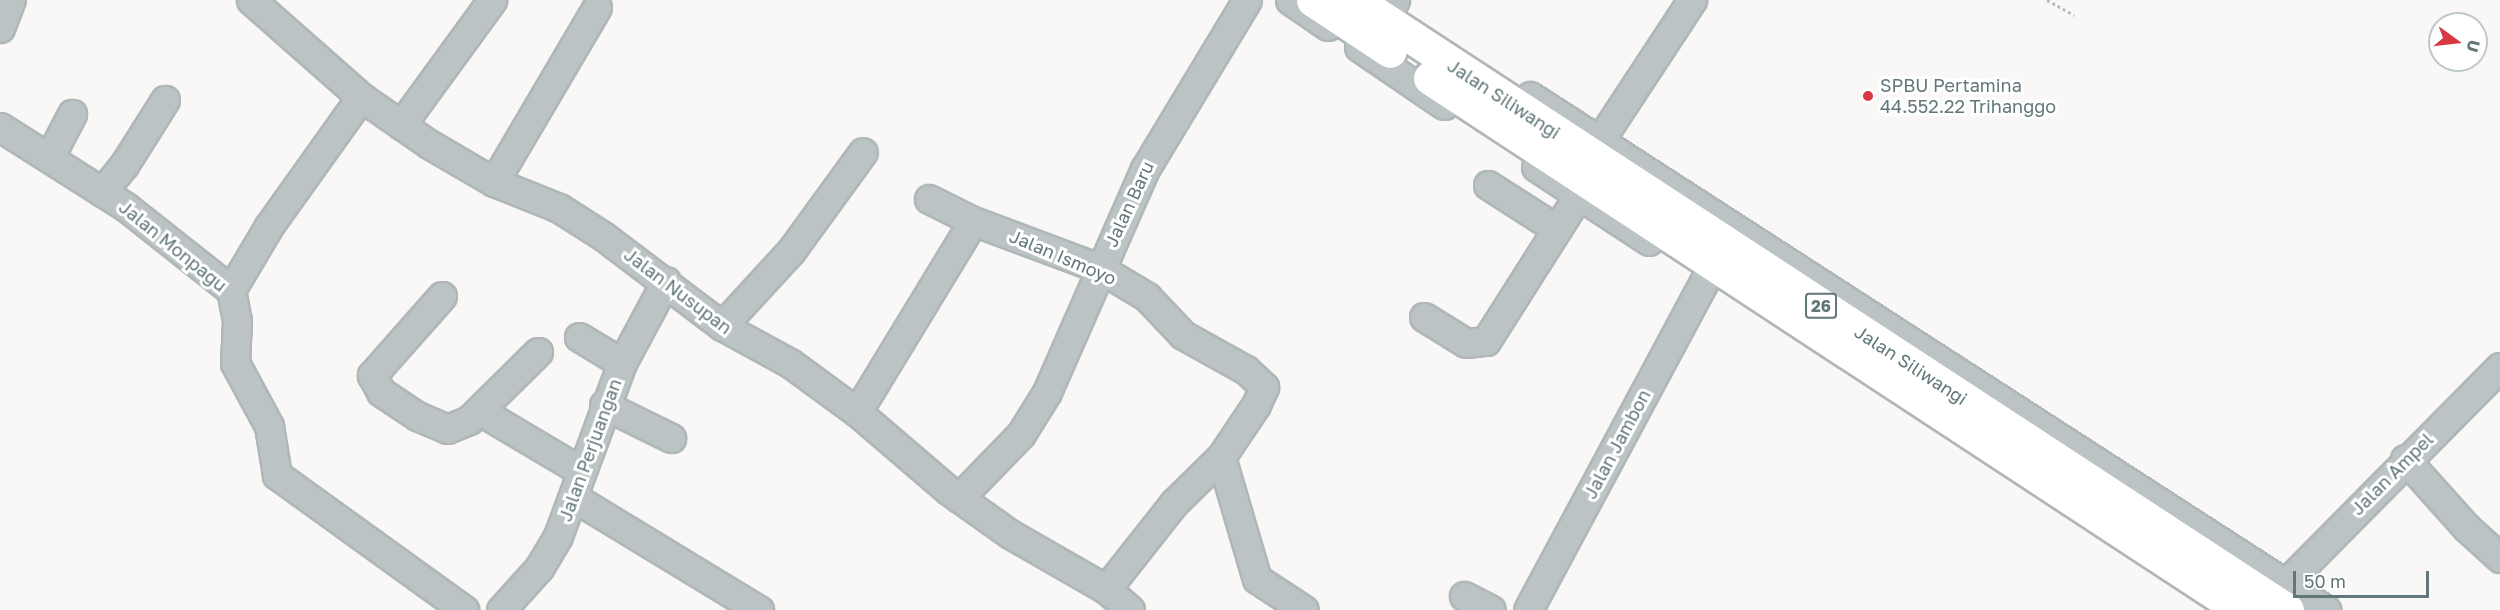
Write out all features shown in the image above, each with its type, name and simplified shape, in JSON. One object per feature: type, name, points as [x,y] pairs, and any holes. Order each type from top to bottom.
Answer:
[{"type":"highway","name":"Jalan Siliwangi","points":[[1313,0],[1583,189],[2241,610]]},
{"type":"highway","name":"Jalan Siliwangi","points":[[1355,0],[1460,61],[2287,596]]},
{"type":"street","points":[[0,28],[10,0]]},
{"type":"street","name":"Jalan Nusupan","points":[[251,0],[361,97],[401,125],[494,182],[559,208],[666,281],[722,326],[790,363],[857,412],[959,498],[1010,534],[1106,589],[1130,610]]},
{"type":"street","points":[[401,125],[492,0]]},
{"type":"street","name":"Jalan Baru","points":[[959,498],[1021,434],[1038,408],[1064,357],[1099,268],[1152,156],[1247,0]]},
{"type":"street","points":[[1290,0],[1583,189],[1706,278],[2216,610]]},
{"type":"street","points":[[1600,140],[1692,0]]},
{"type":"street","points":[[1390,2],[1460,61],[1600,140],[2287,596],[2326,610]]},
{"type":"street","points":[[494,182],[597,7]]},
{"type":"street","points":[[231,290],[269,226],[361,97]]},
{"type":"street","points":[[102,192],[124,165],[165,100]]},
{"type":"street","points":[[49,158],[72,114]]},
{"type":"street","name":"Jalan Monpagu","points":[[0,127],[102,192],[231,290],[237,321],[235,363],[269,426],[277,475],[464,610]]},
{"type":"street","points":[[722,326],[791,251],[863,152]]},
{"type":"street","points":[[1488,185],[1555,228]]},
{"type":"street","points":[[1424,317],[1466,344],[1486,341],[1555,228],[1583,189]]},
{"type":"street","name":"Jalan Ismoyo","points":[[929,199],[973,220],[1099,268],[1147,297],[1190,340],[1246,370],[1262,384],[1256,405],[1221,457],[1174,503],[1106,589]]},
{"type":"street","points":[[857,412],[973,220]]},
{"type":"street","name":"Jalan Jambon","points":[[1528,610],[1706,278]]},
{"type":"street","name":"Jalan Perjuangan","points":[[501,610],[550,551],[573,497],[604,405],[622,363],[666,281]]},
{"type":"street","points":[[442,296],[377,367],[373,382],[390,398],[438,427],[457,426],[480,411],[538,352]]},
{"type":"street","points":[[579,337],[622,363]]},
{"type":"street","name":"Jalan Ampel","points":[[2287,596],[2405,459],[2500,367]]},
{"type":"street","points":[[604,405],[670,438]]},
{"type":"street","points":[[480,411],[581,471]]},
{"type":"street","points":[[1221,457],[1257,579],[1304,610]]},
{"type":"street","points":[[2405,459],[2467,528],[2500,558]]},
{"type":"street","points":[[573,497],[759,610]]},
{"type":"street","points":[[1464,596],[1491,610]]},
{"type":"path","points":[[2047,0],[2074,15]]},
{"type":"place","name":"SPBU Pertamina 44.552.22 Trihanggo","points":[[1868,96]]}]
